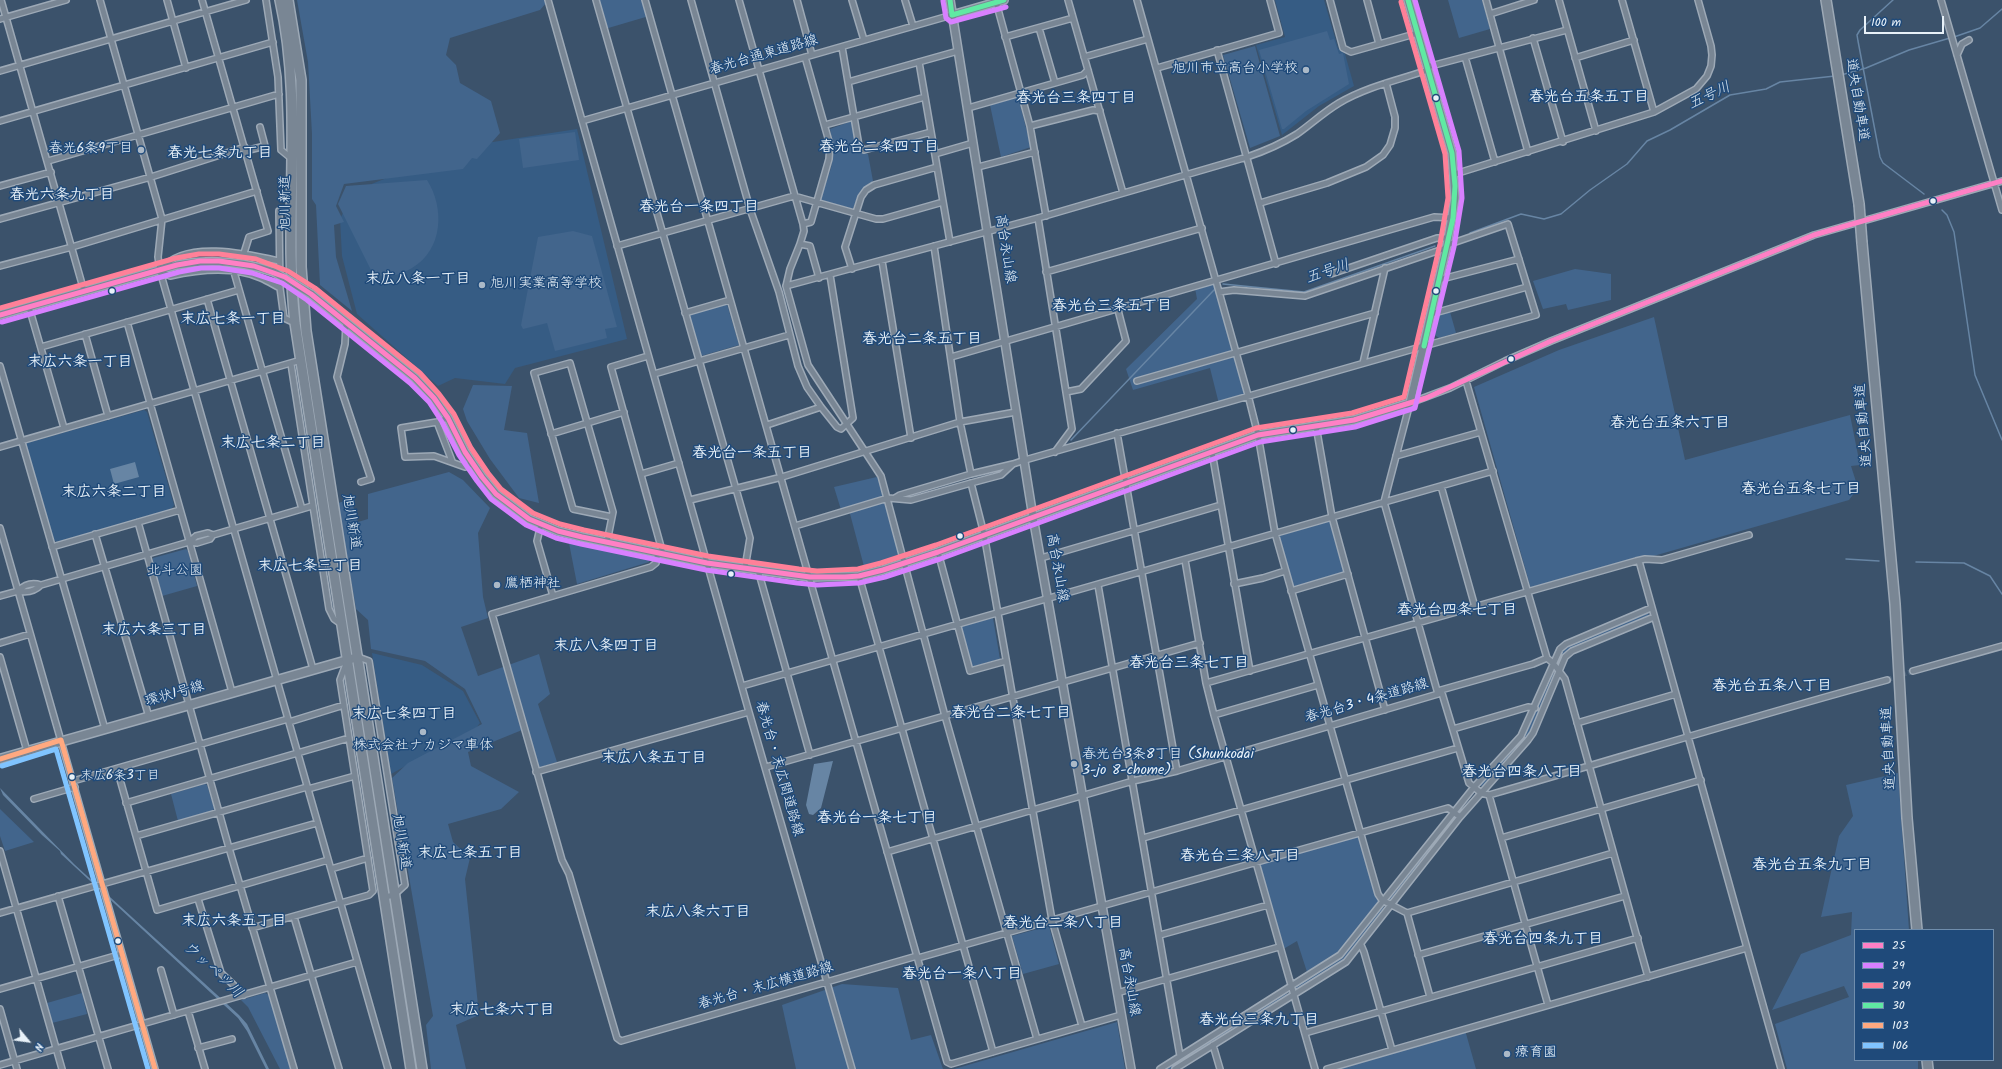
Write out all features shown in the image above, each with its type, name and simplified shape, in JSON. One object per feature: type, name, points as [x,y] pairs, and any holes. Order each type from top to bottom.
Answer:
[{"type":"highway","name":"旭川新道","points":[[280,0],[287,49],[290,90],[292,160],[290,256],[295,323],[361,743],[422,1069]]},
{"type":"highway","name":"旭川新道","points":[[288,0],[301,80],[301,267],[306,331],[358,657],[390,896],[411,1069]]},
{"type":"highway","name":"道央自動車道","points":[[1825,0],[1859,204],[1890,542],[1902,706],[1907,818],[1917,929]]},
{"type":"main road","name":"環状1号線","points":[[0,758],[358,657]]},
{"type":"street","points":[[1,0],[84,291]]},
{"type":"street","points":[[0,19],[66,0]]},
{"type":"street","points":[[100,0],[162,219],[158,257],[160,271],[388,1069]]},
{"type":"street","points":[[167,0],[186,68]]},
{"type":"street","points":[[202,0],[268,231],[249,237],[244,253]]},
{"type":"street","points":[[0,71],[246,0]]},
{"type":"street","points":[[266,0],[279,94],[281,150],[292,160]]},
{"type":"street","name":"春光台・末広間道路線","points":[[548,0],[749,712],[852,1069]]},
{"type":"street","points":[[596,0],[750,538],[745,568]]},
{"type":"street","points":[[645,0],[707,221],[767,424],[947,1062],[951,1064],[1121,1015]]},
{"type":"street","points":[[691,0],[750,208],[779,292],[798,366],[807,387],[837,427],[841,429],[853,418],[830,275]]},
{"type":"street","points":[[739,0],[803,224],[804,231],[786,286],[808,365],[881,476],[945,716],[1037,1039]]},
{"type":"street","points":[[797,0],[812,55]]},
{"type":"street","points":[[852,0],[864,40]]},
{"type":"street","points":[[905,0],[913,26]]},
{"type":"street","name":"高台永山線","points":[[950,0],[1033,517],[1049,600],[1082,796],[1131,1069]]},
{"type":"street","points":[[952,15],[1004,0]]},
{"type":"street","points":[[1068,0],[1123,194]]},
{"type":"street","points":[[1137,0],[1248,395],[1258,435],[1275,533],[1378,894],[1382,900],[1407,913],[1513,881],[1614,853]]},
{"type":"street","points":[[1156,68],[1279,33],[1270,0]]},
{"type":"street","points":[[1330,0],[1343,48],[1351,52],[1418,34]]},
{"type":"street","points":[[1367,0],[1379,44]]},
{"type":"street","points":[[1384,502],[1424,346],[1447,244],[1455,198],[1455,174],[1452,153],[1408,0]]},
{"type":"street","points":[[1486,0],[1528,152]]},
{"type":"street","points":[[1490,14],[1523,2],[1534,0]]},
{"type":"street","points":[[1559,0],[1596,131]]},
{"type":"street","points":[[1622,0],[1654,112]]},
{"type":"street","points":[[1455,174],[1563,142],[1654,112],[1696,89],[1703,82],[1709,71],[1712,56],[1711,46],[1698,0]]},
{"type":"street","points":[[1941,0],[2002,210]]},
{"type":"street","points":[[996,2],[1030,126],[1046,216]]},
{"type":"street","name":"春光台通東道路線","points":[[582,121],[952,15]]},
{"type":"street","points":[[1005,37],[1073,18]]},
{"type":"street","points":[[1039,28],[1054,83]]},
{"type":"street","points":[[786,286],[1046,216],[1247,158],[1278,146],[1299,133],[1316,118],[1339,102],[1371,88],[1465,58],[1533,38],[1567,30]]},
{"type":"street","points":[[1533,38],[1563,142]]},
{"type":"street","points":[[1084,57],[1148,39]]},
{"type":"street","points":[[1575,58],[1634,40]]},
{"type":"street","points":[[1957,55],[1962,44],[1969,40]]},
{"type":"street","points":[[0,121],[273,42]]},
{"type":"street","points":[[842,46],[859,146],[864,150],[931,132]]},
{"type":"street","points":[[1217,50],[1276,264]]},
{"type":"street","points":[[848,82],[958,51]]},
{"type":"street","points":[[803,224],[811,222],[829,160],[830,145],[805,57]]},
{"type":"street","points":[[1465,58],[1495,162]]},
{"type":"street","points":[[919,62],[950,242]]},
{"type":"street","points":[[968,108],[1083,75],[1088,70]]},
{"type":"street","points":[[1260,203],[1327,183],[1366,166],[1383,155],[1390,145],[1395,128],[1395,117],[1386,83]]},
{"type":"street","points":[[48,161],[232,106],[279,94]]},
{"type":"street","points":[[825,125],[925,97]]},
{"type":"street","points":[[1030,126],[1093,110],[1100,111]]},
{"type":"street","points":[[0,219],[245,149],[265,146],[260,127]]},
{"type":"street","points":[[935,154],[973,143]]},
{"type":"street","points":[[978,168],[1035,152]]},
{"type":"street","points":[[852,269],[845,247],[860,197],[866,190],[874,185],[937,167]]},
{"type":"street","points":[[0,186],[51,172]]},
{"type":"street","points":[[0,315],[84,291],[200,261],[219,261],[254,266],[274,272],[311,294],[415,378],[434,398],[448,418],[472,463],[496,494],[519,513],[541,524],[564,532],[707,562],[810,577],[859,576],[938,552],[1258,435],[1354,420],[1410,404],[1466,381],[1551,341],[1814,235],[2002,181]]},
{"type":"street","points":[[0,266],[72,247],[257,191]]},
{"type":"street","points":[[617,246],[794,196],[855,214],[883,219],[943,202]]},
{"type":"street","points":[[291,208],[279,211],[280,288],[284,318],[295,323]]},
{"type":"street","points":[[1038,218],[1072,429],[1055,452]]},
{"type":"street","points":[[951,357],[1434,218],[1452,218]]},
{"type":"street","points":[[896,498],[900,495],[971,474],[1055,452],[1248,395],[1536,316],[1508,224],[1447,244],[1385,268],[1305,296],[1234,290],[1219,292]]},
{"type":"street","points":[[1046,272],[1202,228]]},
{"type":"street","points":[[1331,274],[1437,238],[1447,244]]},
{"type":"street","points":[[800,244],[810,246],[819,278]]},
{"type":"street","points":[[934,246],[960,422],[971,474]]},
{"type":"street","points":[[160,271],[167,261],[181,255],[225,251],[244,253],[280,261]]},
{"type":"street","points":[[1438,280],[1519,259]]},
{"type":"street","points":[[882,261],[911,438]]},
{"type":"street","points":[[1364,363],[1385,268]]},
{"type":"street","points":[[160,271],[170,276],[185,273],[234,272],[260,277],[280,288]]},
{"type":"street","points":[[234,272],[302,509]]},
{"type":"street","points":[[1431,314],[1527,287]]},
{"type":"street","points":[[41,347],[239,290]]},
{"type":"street","points":[[207,299],[313,669]]},
{"type":"street","points":[[685,313],[730,300]]},
{"type":"street","points":[[29,307],[64,428]]},
{"type":"street","points":[[1066,392],[1080,389],[1126,341],[1118,310]]},
{"type":"street","points":[[1137,381],[1375,313]]},
{"type":"street","points":[[127,322],[232,692]]},
{"type":"street","points":[[346,322],[345,344],[337,377],[371,479],[361,482]]},
{"type":"street","points":[[85,334],[108,416]]},
{"type":"street","points":[[654,374],[789,335]]},
{"type":"street","points":[[648,356],[611,367],[641,474],[660,553],[656,563],[651,567],[492,614],[536,772],[749,712]]},
{"type":"street","points":[[0,447],[301,360]]},
{"type":"street","points":[[607,542],[612,517],[612,512],[570,363],[534,373],[573,509],[612,517]]},
{"type":"street","points":[[290,364],[329,609],[334,619],[342,625]]},
{"type":"street","points":[[0,366],[105,729]]},
{"type":"street","points":[[1466,381],[1547,658],[1553,663],[1564,679],[1648,977]]},
{"type":"street","points":[[767,424],[821,407]]},
{"type":"street","points":[[551,434],[624,412]]},
{"type":"street","points":[[690,500],[782,477],[960,422],[1016,412]]},
{"type":"street","points":[[448,418],[437,422],[401,428],[406,457],[434,456],[452,461],[465,467],[472,463]]},
{"type":"street","points":[[437,422],[452,461]]},
{"type":"street","points":[[1316,426],[1332,517],[1367,638],[1385,710]]},
{"type":"street","points":[[1396,456],[1481,432]]},
{"type":"street","points":[[1117,433],[1177,771]]},
{"type":"street","points":[[1212,452],[1250,671]]},
{"type":"street","points":[[641,474],[679,463]]},
{"type":"street","points":[[795,526],[888,498],[911,500],[971,483],[1001,474],[1012,464]]},
{"type":"street","points":[[742,686],[923,635],[997,612],[1049,600],[1142,571],[1185,560],[1493,471]]},
{"type":"street","points":[[971,483],[984,534],[1052,920],[1082,1026]]},
{"type":"street","points":[[1441,486],[1475,607]]},
{"type":"street","name":"春光台3・4条道路線","points":[[887,852],[1133,781],[1177,771],[1225,755],[1385,710],[1440,692],[1418,623],[1384,502]]},
{"type":"street","points":[[1041,558],[1221,505]]},
{"type":"street","points":[[0,596],[18,591],[25,592],[37,589],[41,585],[189,542],[196,536],[208,533],[213,535],[312,506]]},
{"type":"street","points":[[52,547],[180,510]]},
{"type":"street","points":[[138,522],[148,553],[219,813],[294,1069]]},
{"type":"street","points":[[541,524],[537,541],[553,596]]},
{"type":"street","points":[[0,528],[155,1069]]},
{"type":"street","points":[[96,534],[149,717]]},
{"type":"street","points":[[1206,684],[1645,559],[1662,560],[1749,535]]},
{"type":"street","points":[[938,552],[970,671],[1006,661]]},
{"type":"street","points":[[1185,560],[1206,684],[1214,716],[1315,1069]]},
{"type":"street","points":[[1639,561],[1781,1069]]},
{"type":"street","points":[[758,570],[810,755]]},
{"type":"street","points":[[1234,584],[1263,578],[1286,571]]},
{"type":"street","points":[[1291,591],[1348,574]]},
{"type":"street","points":[[859,576],[901,729],[994,1052]]},
{"type":"street","points":[[1098,585],[1153,891],[1180,1056]]},
{"type":"street","points":[[1160,1069],[1340,955],[1453,812],[1521,736],[1535,708],[1560,649],[1566,644],[1651,608]]},
{"type":"street","points":[[1175,1069],[1346,962],[1361,945],[1390,905],[1460,817],[1533,733],[1565,657],[1572,651],[1654,617]]},
{"type":"street","points":[[0,643],[30,634]]},
{"type":"street","points":[[766,767],[1200,643]]},
{"type":"street","points":[[1913,671],[2002,646]]},
{"type":"street","points":[[0,658],[27,751]]},
{"type":"street","points":[[1547,658],[1533,664],[1440,692],[1469,783],[1481,793],[1489,795],[1689,738],[1771,712],[1887,680]]},
{"type":"street","points":[[252,928],[369,895],[373,891],[340,680],[348,659]]},
{"type":"street","points":[[1214,716],[1318,685]]},
{"type":"street","points":[[1577,723],[1676,694]]},
{"type":"street","points":[[34,799],[117,768],[344,705]]},
{"type":"street","points":[[1453,729],[1528,707],[1535,708]]},
{"type":"street","points":[[126,803],[349,738]]},
{"type":"street","points":[[350,746],[361,743]]},
{"type":"street","points":[[1143,838],[1458,748]]},
{"type":"street","points":[[117,768],[157,910],[328,860]]},
{"type":"street","name":"春光台・末広横道路線","points":[[536,772],[562,860],[569,874],[616,1038],[621,1041],[1360,832],[1448,808],[1453,812]]},
{"type":"street","points":[[136,836],[355,776]]},
{"type":"street","points":[[1501,838],[1700,780]]},
{"type":"street","points":[[1489,795],[1548,1006]]},
{"type":"street","points":[[1453,812],[1460,817]]},
{"type":"street","points":[[0,913],[317,823]]},
{"type":"street","points":[[0,851],[62,1069]]},
{"type":"street","points":[[331,869],[368,858]]},
{"type":"street","points":[[58,896],[108,1069]]},
{"type":"street","points":[[1418,955],[1625,896]]},
{"type":"street","points":[[198,899],[221,973],[244,995]]},
{"type":"street","points":[[1160,935],[1268,905]]},
{"type":"street","points":[[1407,913],[1430,997]]},
{"type":"street","points":[[294,917],[339,1069]]},
{"type":"street","points":[[1305,1033],[1638,938]]},
{"type":"street","points":[[1361,945],[1392,1050]]},
{"type":"street","points":[[1117,994],[1279,947]]},
{"type":"street","points":[[1327,1069],[1747,948]]},
{"type":"street","points":[[0,989],[122,954]]},
{"type":"street","points":[[0,1065],[357,962]]},
{"type":"street","points":[[161,970],[174,1015]]},
{"type":"street","points":[[0,1009],[17,1069]]},
{"type":"street","points":[[188,1011],[205,1069]]},
{"type":"street","points":[[198,1048],[232,1039]]},
{"type":"street","points":[[1213,1045],[1220,1069]]},
{"type":"shaded area","name":"旭川市立高台小学校","points":[[1275,0],[1324,0],[1338,48],[1345,54],[1354,86],[1319,106],[1282,135],[1256,45],[1285,37]]},
{"type":"shaded area","name":"旭川実業高等学校","points":[[577,129],[627,339],[515,368],[505,384],[455,378],[438,386],[357,314],[342,256],[340,219],[354,191],[467,146]]},
{"type":"shaded area","points":[[144,410],[147,412],[174,505],[171,510],[57,542],[53,540],[25,445],[27,443]]},
{"type":"shaded area","points":[[135,462],[139,477],[114,484],[110,469]]},
{"type":"shaded area","points":[[372,653],[422,665],[463,691],[480,723],[477,727],[391,774]]},
{"type":"shaded area","points":[[833,761],[821,808],[813,815],[809,814],[806,805],[814,764]]},
{"type":"shaded area","points":[[0,788],[74,864],[239,1015],[247,1024],[269,1069],[266,1069],[247,1031],[238,1018],[61,854],[60,851],[42,835],[3,795]]},
{"type":"green space","points":[[297,0],[546,0],[547,2],[540,10],[450,38],[446,55],[456,65],[460,83],[491,101],[500,133],[477,159],[472,158],[463,169],[344,184],[336,206],[344,222],[334,225],[336,257],[352,311],[320,285],[316,205],[312,199],[312,134],[308,62]]},
{"type":"green space","points":[[596,0],[645,0],[649,16],[605,29]]},
{"type":"green space","points":[[1448,0],[1482,0],[1490,29],[1459,38]]},
{"type":"green space","name":"旭川市立高台小学校","points":[[1327,31],[1330,40],[1334,39],[1339,54],[1343,53],[1349,84],[1306,111],[1282,129],[1259,50]]},
{"type":"green space","points":[[1255,46],[1280,136],[1250,148],[1223,55]]},
{"type":"green space","points":[[1018,97],[1031,147],[1001,157],[990,105]]},
{"type":"green space","points":[[852,121],[855,141],[859,149],[868,154],[873,181],[865,186],[860,193],[853,209],[820,200],[831,168],[834,149],[830,129]]},
{"type":"green space","points":[[575,132],[579,160],[523,168],[519,139]]},
{"type":"green space","points":[[427,180],[437,203],[438,215],[438,228],[430,251],[422,260],[403,273],[393,276],[373,274],[338,204],[346,186]]},
{"type":"green space","points":[[573,231],[592,236],[617,327],[605,329],[607,338],[555,351],[547,323],[523,329],[521,325],[538,237]]},
{"type":"green space","points":[[1575,269],[1611,274],[1611,300],[1568,310],[1566,304],[1543,309],[1533,281]]},
{"type":"green space","points":[[1216,280],[1248,395],[1219,404],[1210,368],[1133,390],[1126,369],[1197,299],[1195,288]]},
{"type":"green space","points":[[727,304],[739,345],[701,356],[689,315]]},
{"type":"green space","points":[[1450,312],[1456,333],[1439,338],[1433,334],[1437,315]]},
{"type":"green space","points":[[1654,317],[1685,460],[1850,415],[1860,465],[1851,466],[1858,488],[1849,500],[1615,567],[1531,589],[1474,387],[1559,350]]},
{"type":"green space","points":[[473,385],[512,386],[504,430],[527,433],[539,503],[519,498],[490,459],[467,421],[463,409]]},
{"type":"green space","points":[[449,472],[463,480],[490,508],[478,533],[483,597],[488,618],[461,627],[478,676],[539,654],[550,694],[538,704],[557,762],[538,768],[527,728],[468,752],[471,766],[519,792],[501,809],[448,824],[453,842],[470,858],[465,879],[479,1015],[456,1025],[466,1069],[431,1069],[426,1025],[433,1016],[392,778],[408,763],[482,724],[465,689],[425,661],[371,649],[368,620],[356,609],[338,503],[351,499],[358,522],[368,519],[368,494]]},
{"type":"green space","points":[[881,476],[904,563],[866,574],[849,510],[842,513],[834,487]]},
{"type":"green space","points":[[1332,517],[1348,574],[1291,591],[1275,533]]},
{"type":"green space","points":[[569,543],[648,556],[649,562],[577,584]]},
{"type":"green space","name":"北斗公園","points":[[186,549],[188,551],[197,586],[162,596],[152,561],[153,558]]},
{"type":"green space","points":[[1647,611],[1649,617],[1569,650],[1558,662],[1556,662],[1566,646]]},
{"type":"green space","points":[[993,618],[1000,659],[971,667],[961,626]]},
{"type":"green space","points":[[1553,674],[1555,676],[1532,734],[1483,786],[1481,786],[1480,783],[1527,731]]},
{"type":"green space","points":[[1898,773],[1909,929],[1854,929],[1854,1061],[1918,1061],[1918,1069],[1787,1069],[1775,1024],[1849,997],[1844,986],[1772,1010],[1801,954],[1851,935],[1852,912],[1821,917],[1839,836],[1853,816],[1846,785]]},
{"type":"green space","points":[[205,784],[207,785],[214,808],[213,811],[178,821],[171,794]]},
{"type":"green space","points":[[0,809],[34,842],[5,851],[0,836]]},
{"type":"green space","points":[[1450,819],[1454,820],[1391,901],[1389,901],[1387,899]]},
{"type":"green space","points":[[1360,832],[1382,900],[1340,955],[1308,975],[1297,941],[1280,951],[1256,861]]},
{"type":"green space","points":[[1381,907],[1385,908],[1345,961],[1296,991],[1295,986],[1341,956]]},
{"type":"green space","points":[[1049,926],[1059,964],[1023,974],[1012,936]]},
{"type":"green space","points":[[842,984],[898,988],[911,1040],[931,1035],[943,1069],[796,1069],[782,1005]]},
{"type":"green space","points":[[82,993],[87,1014],[52,1023],[47,1003]]},
{"type":"green space","points":[[265,993],[269,995],[292,1069],[280,1069],[248,1007],[241,1000]]},
{"type":"green space","points":[[1285,993],[1289,995],[1288,998],[1175,1069],[1163,1069]]},
{"type":"green space","points":[[1117,1022],[1125,1069],[954,1069]]},
{"type":"green space","points":[[1465,1030],[1476,1069],[1327,1069]]},
{"type":"waterway","points":[[1893,0],[1860,30],[1857,35],[1880,157],[1883,163],[1924,194]]},
{"type":"waterway","name":"五号川","points":[[1954,37],[1980,28],[2002,9]]},
{"type":"waterway","name":"五号川","points":[[1841,75],[1866,68],[1909,50],[1950,38]]},
{"type":"waterway","name":"五号川","points":[[1470,233],[1521,214],[1544,219],[1561,214],[1590,190],[1627,164],[1647,141],[1670,130],[1730,95],[1766,89],[1780,82],[1835,76]]},
{"type":"waterway","points":[[1942,210],[1947,215],[1954,232],[1975,375],[2002,440]]},
{"type":"waterway","name":"五号川","points":[[1223,284],[1304,292],[1435,246]]},
{"type":"waterway","name":"五号川","points":[[1071,440],[1214,290]]},
{"type":"waterway","points":[[1846,559],[1879,561]]},
{"type":"waterway","points":[[1916,562],[1964,563],[1990,576],[2002,594]]},
{"type":"tunnel","points":[[1887,680],[1913,671]]},
{"type":"transit line","name":"30","points":[[950,0],[952,15],[1004,0]]},
{"type":"transit line","name":"30","points":[[1408,0],[1452,153],[1455,186],[1453,218],[1424,346]]},
{"type":"transit line","name":"29","points":[[2,322],[179,272],[201,268],[219,268],[252,273],[282,283],[307,300],[410,383],[429,402],[442,422],[459,455],[491,499],[526,525],[556,538],[706,570],[817,585],[859,583],[885,577],[940,559],[1260,442],[1355,427],[1415,408],[1454,247],[1462,198],[1459,151],[1415,0]]},
{"type":"transit line","name":"29","points":[[943,1],[946,18],[951,22],[1006,7]]},
{"type":"transit line","name":"209","points":[[0,308],[176,258],[199,254],[219,254],[256,259],[288,271],[315,288],[420,373],[439,394],[454,414],[471,448],[488,473],[501,489],[533,513],[560,524],[584,530],[708,556],[817,571],[858,569],[936,545],[1256,428],[1352,413],[1404,397],[1440,244],[1448,198],[1445,154],[1401,2]]},
{"type":"transit line","name":"25","points":[[0,315],[177,265],[200,261],[219,261],[254,266],[285,277],[311,294],[415,378],[434,398],[448,418],[465,452],[482,477],[496,494],[529,519],[558,531],[582,537],[707,563],[810,577],[845,577],[859,576],[883,570],[938,552],[1258,435],[1354,420],[1426,398],[1551,341],[1814,235],[2002,181]]},
{"type":"transit line","name":"103","points":[[0,759],[61,740],[155,1069]]},
{"type":"transit line","name":"106","points":[[2,766],[56,749],[148,1069]]},
{"type":"place","name":"旭川市立高台小学校","points":[[1306,70]]},
{"type":"place","name":"春光6条9丁目","points":[[141,150]]},
{"type":"place","name":"旭川実業高等学校","points":[[482,285]]},
{"type":"place","name":"鷹栖神社","points":[[497,585]]},
{"type":"place","name":"株式会社ナカジマ車体","points":[[423,732]]},
{"type":"place","name":"春光台3条8丁目 (Shunkodai 3-jo 8-chome)","points":[[1074,764]]},
{"type":"place","name":"末広6条3丁目","points":[[72,777]]},
{"type":"place","name":"療育園","points":[[1507,1054]]},
{"type":"district","name":"春光台五条五丁目","points":[[1589,98]]},
{"type":"district","name":"春光台三条四丁目","points":[[1076,99]]},
{"type":"district","name":"春光台二条四丁目","points":[[879,148]]},
{"type":"district","name":"春光七条九丁目","points":[[220,154]]},
{"type":"district","name":"春光六条九丁目","points":[[62,196]]},
{"type":"district","name":"春光台一条四丁目","points":[[699,208]]},
{"type":"district","name":"末広八条一丁目","points":[[418,280]]},
{"type":"district","name":"春光台三条五丁目","points":[[1112,307]]},
{"type":"district","name":"末広七条一丁目","points":[[233,320]]},
{"type":"district","name":"春光台二条五丁目","points":[[922,340]]},
{"type":"district","name":"末広六条一丁目","points":[[80,363]]},
{"type":"district","name":"春光台五条六丁目","points":[[1670,424]]},
{"type":"district","name":"末広七条二丁目","points":[[273,444]]},
{"type":"district","name":"春光台一条五丁目","points":[[752,454]]},
{"type":"district","name":"春光台五条七丁目","points":[[1801,490]]},
{"type":"district","name":"末広六条二丁目","points":[[114,493]]},
{"type":"district","name":"末広七条三丁目","points":[[310,567]]},
{"type":"district","name":"春光台四条七丁目","points":[[1457,611]]},
{"type":"district","name":"末広六条三丁目","points":[[154,631]]},
{"type":"district","name":"末広八条四丁目","points":[[606,647]]},
{"type":"district","name":"春光台三条七丁目","points":[[1189,664]]},
{"type":"district","name":"春光台五条八丁目","points":[[1772,687]]},
{"type":"district","name":"春光台二条七丁目","points":[[1011,714]]},
{"type":"district","name":"末広七条四丁目","points":[[404,715]]},
{"type":"district","name":"末広八条五丁目","points":[[654,759]]},
{"type":"district","name":"春光台四条八丁目","points":[[1522,773]]},
{"type":"district","name":"春光台一条七丁目","points":[[877,819]]},
{"type":"district","name":"末広七条五丁目","points":[[470,854]]},
{"type":"district","name":"春光台三条八丁目","points":[[1240,857]]},
{"type":"district","name":"春光台五条九丁目","points":[[1812,866]]},
{"type":"district","name":"末広八条六丁目","points":[[698,913]]},
{"type":"district","name":"末広六条五丁目","points":[[234,922]]},
{"type":"district","name":"春光台二条八丁目","points":[[1063,924]]},
{"type":"district","name":"春光台四条九丁目","points":[[1543,940]]},
{"type":"district","name":"春光台一条八丁目","points":[[962,975]]},
{"type":"district","name":"末広七条六丁目","points":[[502,1011]]},
{"type":"district","name":"春光台三条九丁目","points":[[1259,1021]]},
{"type":"water label","name":"ウッペツ川","points":[[212,971]]}]
